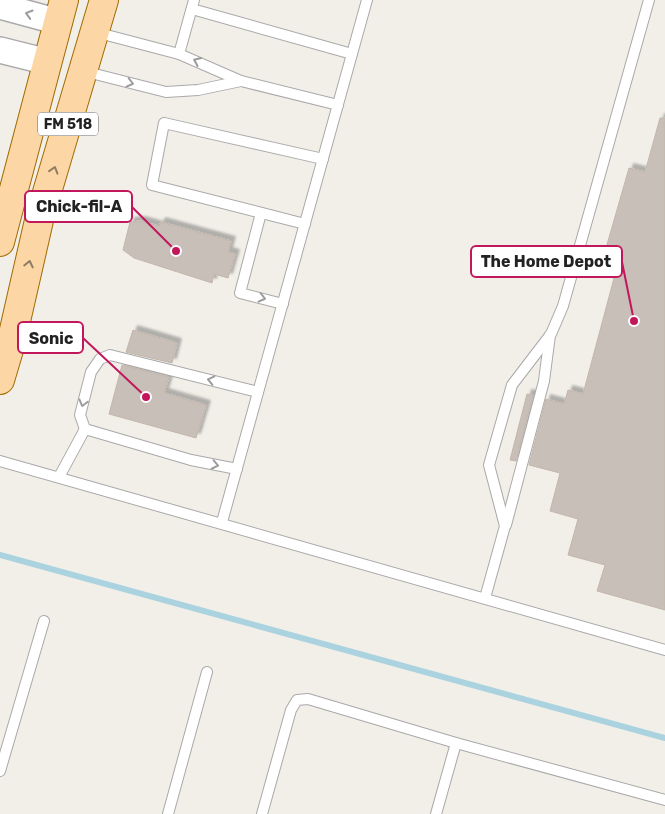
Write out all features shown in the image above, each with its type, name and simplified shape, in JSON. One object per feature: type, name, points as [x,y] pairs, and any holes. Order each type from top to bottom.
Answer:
[{"type":"main road","name":"FM 518","points":[[0,380],[12,343],[40,216],[104,0]]},
{"type":"main road","name":"FM 518","points":[[2,227],[62,11]]},
{"type":"main road","points":[[62,11],[95,32]]},
{"type":"main road","points":[[48,62],[83,71]]},
{"type":"street","points":[[0,6],[62,11]]},
{"type":"street","points":[[0,50],[48,62]]},
{"type":"lane","points":[[222,522],[367,0]]},
{"type":"lane","points":[[505,526],[489,465],[512,385],[551,334],[563,306],[649,0]]},
{"type":"lane","points":[[179,54],[193,5],[352,54]]},
{"type":"lane","points":[[95,32],[179,54],[241,81],[338,105]]},
{"type":"lane","points":[[83,71],[166,92],[198,90],[241,81]]},
{"type":"lane","points":[[305,224],[152,185],[164,123],[323,159]]},
{"type":"lane","points":[[261,214],[240,293],[283,304]]},
{"type":"lane","points":[[485,598],[544,381],[551,334]]},
{"type":"lane","points":[[59,477],[85,429],[80,415],[91,372],[100,359],[110,355],[258,392]]},
{"type":"lane","points":[[85,429],[191,460],[237,469]]},
{"type":"lane","points":[[0,461],[222,522],[665,650]]},
{"type":"lane","points":[[0,771],[44,621]]},
{"type":"lane","points":[[168,814],[207,672]]},
{"type":"lane","points":[[262,814],[291,710],[297,700],[308,699],[456,743],[665,800]]},
{"type":"lane","points":[[0,730],[11,733]]},
{"type":"lane","points":[[436,814],[456,743]]},
{"type":"building","points":[[660,118],[665,118],[665,610],[597,591],[605,565],[568,555],[578,519],[550,511],[560,473],[529,465],[546,399],[564,404],[568,390],[583,394],[621,252],[606,248],[629,168],[645,172]]},
{"type":"building","points":[[141,221],[159,226],[161,222],[231,241],[228,252],[235,254],[228,278],[214,274],[212,283],[134,258],[123,250],[130,222]]},
{"type":"building","points":[[133,330],[177,343],[172,363],[126,352]]},
{"type":"building","points":[[122,365],[169,377],[164,393],[206,405],[196,438],[109,414]]},
{"type":"building","points":[[527,394],[533,395],[516,461],[510,460]]},
{"type":"waterway","points":[[0,555],[665,738]]},
{"type":"place","name":"Chick-fil-A","points":[[176,251]]},
{"type":"place","name":"The Home Depot","points":[[634,321]]},
{"type":"place","name":"Sonic","points":[[146,397]]}]
